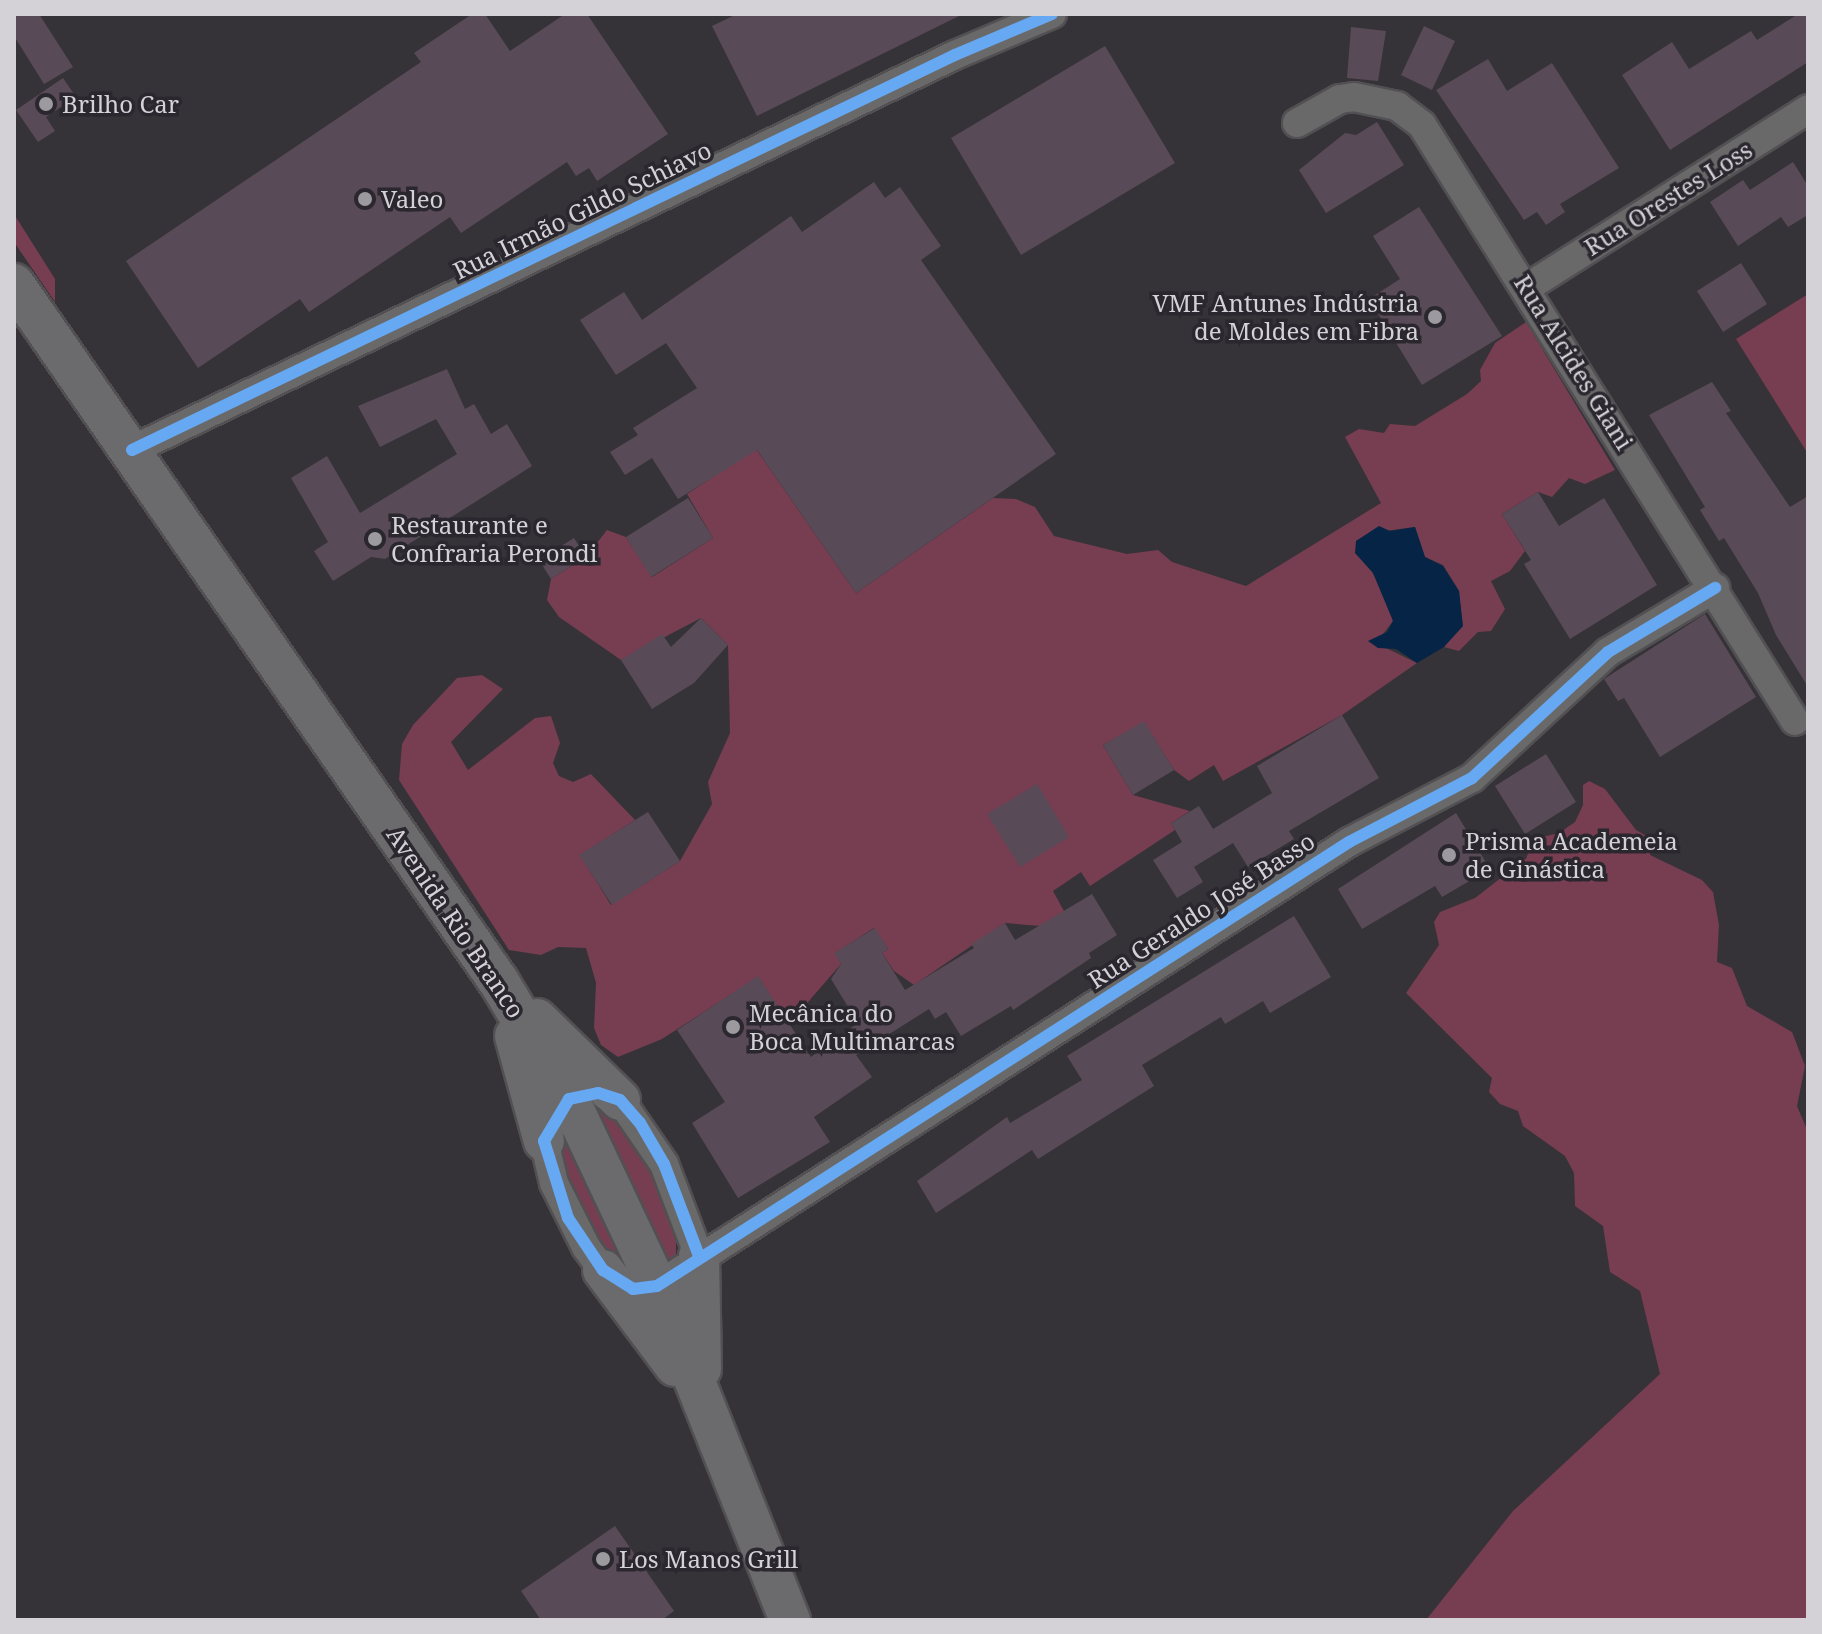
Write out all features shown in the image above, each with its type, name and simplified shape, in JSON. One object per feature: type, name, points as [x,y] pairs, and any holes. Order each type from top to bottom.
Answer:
[{"type":"main road","name":"Avenida Rio Branco","points":[[14,284],[499,982],[569,1099],[657,1286],[790,1620]]},
{"type":"main road","points":[[499,982],[620,1100]]},
{"type":"main road","points":[[499,982],[544,1141]]},
{"type":"main road","points":[[699,1256],[703,1401]]},
{"type":"main road","points":[[603,1270],[703,1401]]},
{"type":"street","name":"Rua Irmão Gildo Schiavo","points":[[132,450],[955,55],[1052,14]]},
{"type":"street","name":"Rua Alcides Giani","points":[[1297,123],[1340,99],[1354,97],[1411,113],[1528,287],[1795,721]]},
{"type":"street","name":"Rua Orestes Loss","points":[[1528,287],[1808,109]]},
{"type":"street","name":"Rua Geraldo José Basso","points":[[657,1286],[699,1256],[1349,842],[1472,778],[1608,652],[1715,588]]},
{"type":"street","points":[[657,1286],[633,1289],[603,1270],[568,1218],[544,1141],[569,1099],[598,1093],[620,1100],[664,1164],[699,1256]]},
{"type":"shaded area","points":[[14,214],[55,279],[55,302],[14,242]]},
{"type":"shaded area","points":[[1808,294],[1808,454],[1736,339]]},
{"type":"shaded area","points":[[1526,322],[1615,470],[1585,484],[1569,478],[1552,497],[1538,492],[1502,514],[1525,551],[1510,571],[1491,581],[1505,609],[1491,631],[1478,632],[1459,651],[1444,647],[1462,622],[1459,591],[1443,565],[1425,557],[1415,527],[1370,533],[1356,541],[1391,608],[1393,621],[1383,634],[1386,648],[1417,663],[1342,715],[1223,781],[1214,765],[1189,781],[1174,770],[1144,722],[1103,745],[1133,795],[1190,811],[1171,823],[1175,830],[1090,886],[1081,872],[1053,891],[1064,911],[1040,926],[1005,923],[914,985],[894,971],[882,953],[888,949],[874,928],[835,953],[841,964],[789,1024],[758,977],[662,1039],[618,1057],[601,1045],[594,1028],[596,983],[586,948],[558,947],[541,955],[509,950],[399,780],[402,744],[413,725],[457,678],[482,675],[503,689],[451,742],[468,770],[535,718],[551,716],[560,743],[553,763],[559,776],[573,782],[591,774],[635,820],[580,855],[611,905],[680,861],[712,804],[708,782],[730,733],[728,645],[701,618],[621,660],[559,617],[547,600],[551,579],[586,557],[607,530],[626,537],[652,577],[713,538],[687,494],[736,462],[692,391],[720,397],[856,593],[993,498],[1016,499],[1035,507],[1054,536],[1127,554],[1158,550],[1172,562],[1246,586],[1381,503],[1345,437],[1359,429],[1384,433],[1390,424],[1415,426],[1467,394],[1481,381],[1480,370],[1495,343]]},
{"type":"shaded area","points":[[1589,781],[1605,789],[1636,830],[1657,842],[1650,855],[1702,880],[1713,892],[1719,925],[1717,962],[1732,968],[1747,1006],[1792,1032],[1805,1066],[1797,1106],[1808,1132],[1808,1620],[1426,1620],[1513,1511],[1660,1374],[1640,1291],[1610,1272],[1603,1226],[1575,1206],[1574,1173],[1565,1156],[1523,1126],[1518,1111],[1500,1104],[1489,1092],[1492,1078],[1406,993],[1439,945],[1434,922],[1440,912],[1475,898],[1506,874],[1511,862],[1526,859],[1533,839],[1559,833],[1575,822],[1583,805],[1583,785]]},
{"type":"shaded area","points":[[586,1108],[609,1114],[628,1134],[662,1189],[676,1237],[676,1255],[667,1274]]},
{"type":"shaded area","points":[[563,1117],[641,1282],[606,1255],[579,1215],[561,1166]]},
{"type":"water","points":[[1379,526],[1390,531],[1415,527],[1425,557],[1443,566],[1459,591],[1463,626],[1444,647],[1417,663],[1396,649],[1378,648],[1368,641],[1387,632],[1393,621],[1373,573],[1355,553],[1356,541]]},
{"type":"building","points":[[14,14],[39,14],[73,67],[44,84],[14,36]]},
{"type":"building","name":"Valeo","points":[[472,14],[485,14],[510,51],[565,14],[587,14],[668,134],[597,181],[589,168],[576,176],[567,162],[461,233],[450,217],[309,312],[300,299],[198,368],[126,261],[421,62],[414,53]]},
{"type":"building","points":[[737,14],[963,14],[757,116],[712,26]]},
{"type":"building","points":[[1798,14],[1808,14],[1808,62],[1670,150],[1622,75],[1672,42],[1689,69],[1751,31],[1757,40]]},
{"type":"building","points":[[1424,26],[1455,41],[1432,90],[1401,75]]},
{"type":"building","points":[[1351,27],[1386,31],[1378,81],[1347,78]]},
{"type":"building","points":[[1105,46],[1175,163],[1021,255],[951,138]]},
{"type":"building","points":[[1488,59],[1507,91],[1552,63],[1619,168],[1560,204],[1565,212],[1546,225],[1537,212],[1524,220],[1436,90]]},
{"type":"building","name":"Brilho Car","points":[[63,78],[76,97],[46,117],[55,131],[38,142],[16,110]]},
{"type":"building","points":[[1377,122],[1404,165],[1326,213],[1299,170],[1345,133],[1356,135]]},
{"type":"building","points":[[1793,162],[1808,186],[1808,215],[1788,227],[1781,217],[1738,246],[1710,202],[1743,180],[1750,190]]},
{"type":"building","points":[[874,182],[885,198],[900,187],[941,246],[921,260],[1056,454],[856,593],[757,450],[678,499],[652,458],[625,475],[610,452],[638,435],[633,428],[697,388],[666,343],[616,375],[580,320],[624,292],[642,320],[791,216],[802,232]]},
{"type":"building","name":"VMF Antunes Indústria de Moldes em Fibra","points":[[1419,207],[1502,336],[1422,385],[1369,299],[1400,279],[1373,236]]},
{"type":"building","points":[[1741,263],[1767,304],[1723,332],[1697,291]]},
{"type":"building","points":[[447,369],[465,409],[474,404],[491,434],[507,424],[532,466],[385,559],[371,557],[333,581],[314,551],[328,542],[291,478],[327,456],[360,513],[457,454],[436,419],[380,447],[358,406]]},
{"type":"building","points":[[1712,382],[1731,411],[1726,413],[1790,507],[1808,496],[1808,687],[1776,635],[1758,593],[1724,538],[1719,541],[1700,510],[1705,507],[1649,415]]},
{"type":"building","points":[[1538,492],[1559,526],[1604,498],[1657,585],[1570,639],[1524,564],[1531,560],[1502,514]]},
{"type":"building","points":[[688,498],[713,538],[651,577],[626,537]]},
{"type":"building","points":[[574,538],[586,557],[551,579],[539,560]]},
{"type":"building","points":[[1705,614],[1756,697],[1660,757],[1624,698],[1618,701],[1604,679]]},
{"type":"building","points":[[701,618],[728,645],[694,683],[652,709],[621,660],[662,634],[671,647]]},
{"type":"building","points":[[1342,715],[1379,778],[1289,831],[1294,839],[1248,867],[1233,843],[1194,867],[1203,882],[1177,898],[1153,860],[1182,842],[1171,823],[1199,806],[1213,829],[1272,793],[1257,766]]},
{"type":"building","points":[[1144,721],[1174,770],[1133,795],[1103,745]]},
{"type":"building","points":[[1546,754],[1576,802],[1525,834],[1495,786]]},
{"type":"building","points":[[1037,784],[1069,837],[1020,867],[987,814]]},
{"type":"building","points":[[648,812],[680,861],[612,905],[579,855]]},
{"type":"building","points":[[1456,813],[1490,869],[1442,897],[1435,886],[1362,929],[1338,889]]},
{"type":"building","points":[[1092,894],[1117,935],[1089,953],[1091,958],[1013,1010],[1011,1006],[961,1036],[946,1012],[935,1019],[929,1009],[856,1055],[872,1077],[814,1117],[830,1142],[738,1198],[692,1123],[725,1102],[677,1030],[758,976],[811,1057],[858,1023],[831,979],[841,964],[834,953],[875,928],[888,949],[882,953],[905,990],[974,948],[971,944],[1005,923],[1015,940]]},
{"type":"building","points":[[1294,916],[1331,977],[1270,1013],[1263,1001],[1225,1024],[1221,1017],[1142,1065],[1154,1086],[1038,1159],[1032,1150],[936,1213],[917,1181],[1007,1117],[1010,1123],[1082,1080],[1067,1056]]},
{"type":"building","name":"Los Manos Grill","points":[[615,1526],[674,1611],[662,1620],[541,1620],[521,1591]]},
{"type":"cycle path","points":[[132,450],[955,55],[1052,14]]},
{"type":"cycle path","points":[[699,1256],[664,1164],[640,1123],[620,1100],[598,1093],[569,1099],[544,1141],[568,1218],[603,1270],[633,1289],[657,1286],[1349,842],[1472,778],[1608,652],[1715,588]]},
{"type":"place","name":"Brilho Car","points":[[46,104]]},
{"type":"place","name":"Valeo","points":[[365,199]]},
{"type":"place","name":"VMF Antunes Indústria de Moldes em Fibra","points":[[1435,317]]},
{"type":"place","name":"Restaurante e Confraria Perondi","points":[[375,539]]},
{"type":"place","name":"Prisma Academeia de Ginástica","points":[[1449,855]]},
{"type":"place","name":"Mecânica do Boca Multimarcas","points":[[733,1027]]},
{"type":"place","name":"Los Manos Grill","points":[[603,1559]]}]
